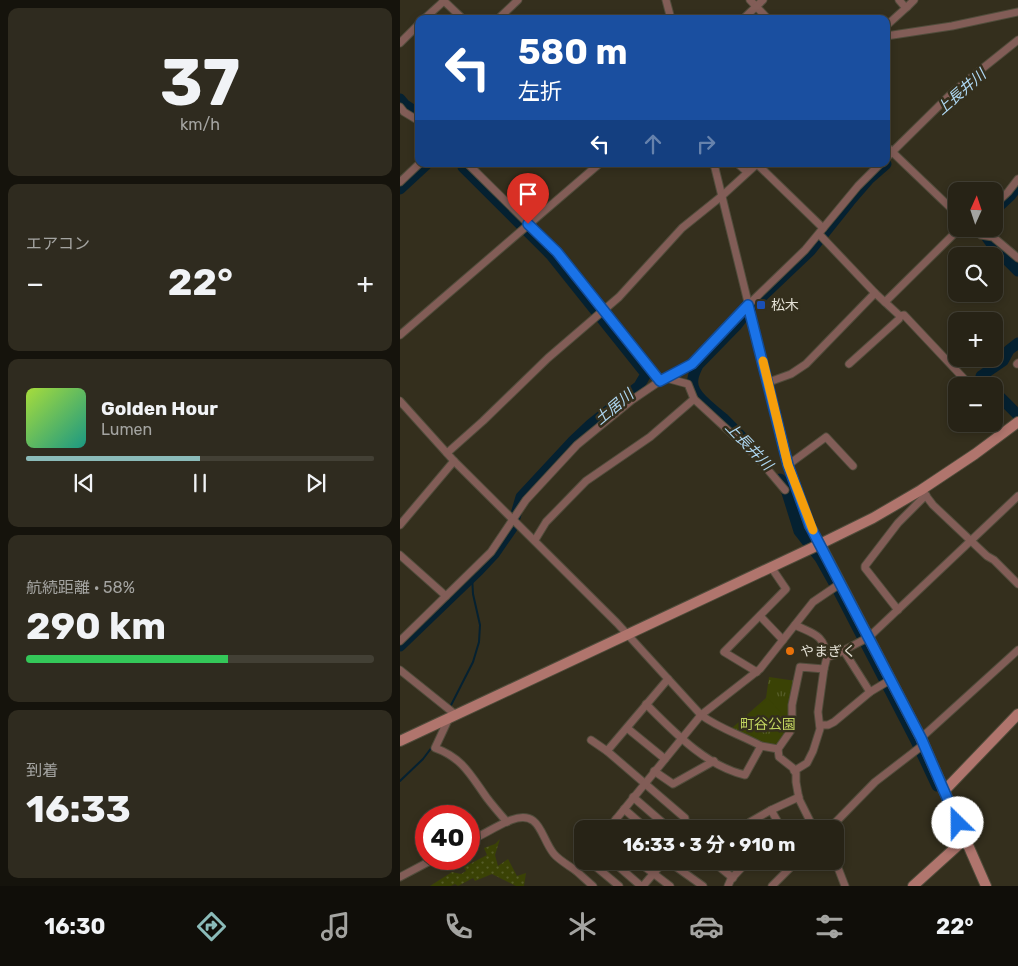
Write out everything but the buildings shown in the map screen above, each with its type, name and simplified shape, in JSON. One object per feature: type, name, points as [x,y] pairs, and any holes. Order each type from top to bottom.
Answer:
[{"type":"street","points":[[428,15],[444,0],[459,15]]},
{"type":"street","points":[[502,15],[518,0]]},
{"type":"street","points":[[666,0],[670,15]]},
{"type":"street","points":[[750,0],[764,15]]},
{"type":"street","points":[[747,15],[763,0]]},
{"type":"street","points":[[899,0],[907,7]]},
{"type":"street","points":[[890,22],[914,0]]},
{"type":"street","points":[[890,35],[1018,12]]},
{"type":"street","points":[[400,43],[415,28]]},
{"type":"street","points":[[890,154],[953,92],[1018,40]]},
{"type":"street","points":[[400,107],[404,112],[415,119]]},
{"type":"street","points":[[890,156],[948,206]]},
{"type":"street","points":[[400,182],[416,167]]},
{"type":"street","points":[[471,167],[557,252],[603,310],[663,380],[688,384],[694,399],[758,458],[785,490]]},
{"type":"street","points":[[400,335],[596,167]]},
{"type":"street","points":[[715,167],[788,465],[810,526],[922,742],[945,790],[986,886]]},
{"type":"street","points":[[741,167],[747,172]]},
{"type":"street","points":[[447,453],[548,358],[619,297],[682,228],[753,167]]},
{"type":"street","points":[[760,167],[821,231],[875,294],[900,316],[904,315],[962,377]]},
{"type":"street","points":[[400,641],[491,552],[512,518],[526,500],[576,445],[632,400],[692,364],[748,305],[805,250],[858,186],[877,167]]},
{"type":"street","points":[[1003,197],[1018,179]]},
{"type":"street","points":[[885,302],[950,238]]},
{"type":"street","points":[[994,238],[1018,258]]},
{"type":"street","points":[[769,382],[791,374],[806,364],[875,294]]},
{"type":"street","points":[[849,364],[900,316]]},
{"type":"street","points":[[535,540],[546,522],[586,481],[650,437],[694,399]]},
{"type":"street","points":[[400,401],[454,461],[628,635],[701,715],[714,724],[761,746],[778,749]]},
{"type":"street","points":[[400,740],[628,635],[924,493],[1018,422]]},
{"type":"street","points":[[788,465],[826,437],[852,466]]},
{"type":"street","points":[[400,525],[454,461]]},
{"type":"street","points":[[924,493],[933,505],[1018,584]]},
{"type":"street","points":[[898,610],[865,566],[924,493]]},
{"type":"street","points":[[827,657],[844,651],[868,637],[972,542],[1018,496]]},
{"type":"street","points":[[400,556],[446,596]]},
{"type":"street","points":[[757,672],[724,652],[786,589],[771,567]]},
{"type":"street","points":[[616,819],[701,715],[757,672],[813,602],[841,583]]},
{"type":"street","points":[[760,616],[783,640]]},
{"type":"street","points":[[794,770],[807,763],[820,729],[818,712],[827,657],[826,648],[822,640],[814,633],[795,625]]},
{"type":"street","points":[[838,820],[875,782],[922,742],[1018,650]]},
{"type":"street","points":[[844,651],[870,692]]},
{"type":"street","points":[[810,820],[799,798],[794,770],[779,757],[778,749],[792,729],[792,705],[800,667],[824,669]]},
{"type":"street","points":[[400,670],[452,716]]},
{"type":"street","points":[[607,751],[668,679]]},
{"type":"street","points":[[820,725],[828,725],[834,722],[870,692],[890,680]]},
{"type":"street","points":[[646,704],[681,740],[730,771],[745,775],[761,746]]},
{"type":"street","points":[[945,790],[1018,714]]},
{"type":"street","points":[[452,716],[435,748],[456,758],[476,780],[486,797],[507,822]]},
{"type":"street","points":[[627,728],[665,759]]},
{"type":"street","points":[[591,740],[607,751],[685,820]]},
{"type":"street","points":[[654,771],[672,784],[714,761]]},
{"type":"street","points":[[633,797],[660,820]]},
{"type":"street","points":[[754,820],[799,798]]},
{"type":"street","points":[[624,809],[637,820]]},
{"type":"street","points":[[771,810],[777,820]]},
{"type":"street","points":[[480,836],[507,822],[522,818],[531,820],[540,828],[555,855],[574,869]]},
{"type":"street","points":[[913,886],[965,839]]},
{"type":"street","points":[[400,877],[415,869]]},
{"type":"street","points":[[575,870],[593,886]]},
{"type":"street","points":[[600,870],[619,886]]},
{"type":"street","points":[[623,870],[642,886],[656,870]]},
{"type":"street","points":[[648,870],[670,886]]},
{"type":"street","points":[[680,870],[703,886]]},
{"type":"street","points":[[723,870],[733,878]]},
{"type":"street","points":[[728,886],[740,870]]},
{"type":"street","points":[[772,886],[788,870]]},
{"type":"street","points":[[839,870],[845,886]]},
{"type":"green space","name":"町谷公園","points":[[769,677],[796,681],[789,731],[778,747],[763,744],[732,728],[766,698]]},
{"type":"green space","points":[[768,698],[781,713],[754,737],[741,721]]},
{"type":"green space","points":[[500,839],[495,855],[498,866],[508,859],[517,876],[526,873],[524,886],[516,886],[492,874],[475,881],[473,878],[458,886],[455,884],[451,886],[430,886],[452,872],[461,874],[466,870],[480,870],[480,859],[487,855],[484,848],[495,844]]},
{"type":"waterway","points":[[400,99],[415,111]]},
{"type":"waterway","points":[[400,189],[424,167]]},
{"type":"waterway","name":"土居川","points":[[400,646],[494,554],[512,528],[521,497],[591,424],[639,386],[646,374],[551,255],[463,167]]},
{"type":"waterway","name":"上長井川","points":[[766,463],[698,395],[693,384],[695,371],[698,365],[736,326],[750,308],[810,251],[850,201],[883,167]]},
{"type":"waterway","name":"上長井川","points":[[1003,203],[1018,186]]},
{"type":"waterway","points":[[987,238],[1018,271]]},
{"type":"waterway","points":[[982,377],[1003,361],[1009,350],[1018,343]]},
{"type":"waterway","points":[[1003,400],[1018,415]]},
{"type":"waterway","name":"上長井川","points":[[780,479],[784,483],[799,531],[820,558],[839,592],[916,741],[937,786]]},
{"type":"waterway","points":[[446,715],[473,662],[479,642],[480,625],[473,594],[472,576]]},
{"type":"waterway","points":[[400,781],[423,759],[432,747]]},
{"type":"slow traffic","points":[[763,361],[788,465],[813,530]]},
{"type":"place","name":"松木","points":[[761,305]]},
{"type":"place","name":"やまぎく","points":[[790,651]]},
{"type":"route","points":[[528,224],[557,252],[660,381],[692,364],[748,305],[769,382],[788,465],[810,526],[921,738],[958,823]]}]
